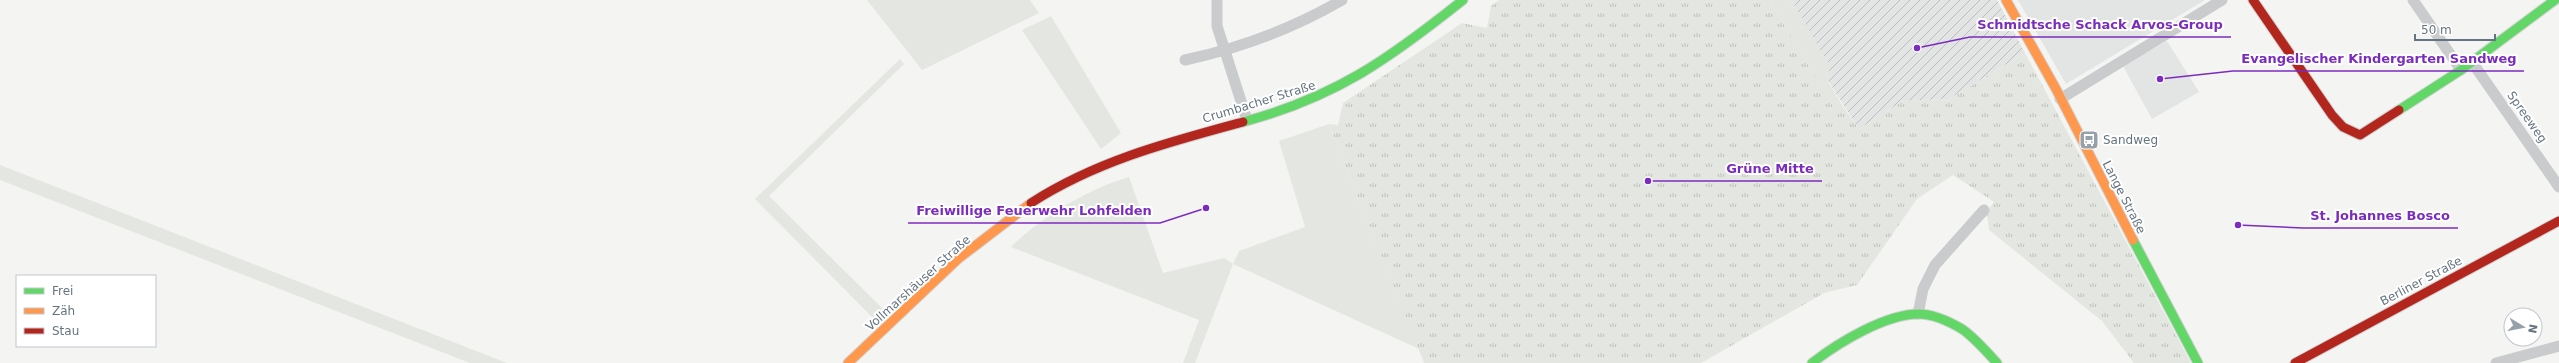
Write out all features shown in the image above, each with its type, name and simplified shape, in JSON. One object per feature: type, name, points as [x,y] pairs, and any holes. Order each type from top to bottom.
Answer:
[{"type":"street","points":[[1217,0],[1218,26],[1224,52],[1247,120]]},
{"type":"street","points":[[1185,60],[1224,52],[1259,41],[1311,18],[1342,0]]},
{"type":"street","name":"Crumbacher Straße","points":[[1131,153],[1301,104],[1353,79],[1396,52],[1463,0]]},
{"type":"street","name":"Lange Straße","points":[[2006,0],[2040,58],[2146,268],[2198,363]]},
{"type":"street","points":[[2060,99],[2222,0]]},
{"type":"street","points":[[2253,0],[2332,115],[2343,127],[2360,135],[2472,62],[2554,0]]},
{"type":"street","points":[[2413,0],[2460,70]]},
{"type":"street","name":"Spreeweg","points":[[2472,62],[2559,187]]},
{"type":"street","name":"Vollmarshäuser Straße","points":[[848,363],[950,267],[1029,202],[1082,174],[1131,153]]},
{"type":"street","points":[[1918,314],[1923,289],[1935,266],[1984,210]]},
{"type":"street","name":"Berliner Straße","points":[[2295,363],[2559,221]]},
{"type":"street","points":[[1812,363],[1865,331],[1886,322],[1918,314],[1937,318],[1962,330],[1997,363]]},
{"type":"street","points":[[2501,362],[2559,346]]},
{"type":"shaded area","points":[[1791,0],[1997,0],[2025,53],[1949,99],[1903,101],[1859,129],[1827,79],[1829,66]]},
{"type":"shaded area","points":[[2018,0],[2205,0],[2066,84]]},
{"type":"shaded area","points":[[2167,41],[2199,92],[2152,119],[2123,66]]},
{"type":"green space","points":[[867,0],[1030,0],[1039,13],[922,70]]},
{"type":"green space","points":[[1499,0],[1769,0],[1835,110],[1843,106],[1859,129],[1903,101],[1949,99],[2025,53],[2191,363],[2134,363],[2102,321],[1989,230],[1987,212],[1994,202],[1953,175],[1917,199],[1857,285],[1824,293],[1701,363],[1424,363],[1329,124],[1338,125],[1343,103],[1462,23],[1487,28],[1491,6]]},
{"type":"green space","points":[[1769,0],[1791,0],[1830,66],[1827,80],[1843,106],[1835,111]]},
{"type":"green space","points":[[1051,16],[1121,133],[1101,149],[1022,30]]},
{"type":"green space","points":[[900,59],[904,64],[769,196],[883,309],[873,318],[755,199]]},
{"type":"green space","points":[[1329,124],[1419,349],[1233,264],[1239,251],[1305,227],[1279,141]]},
{"type":"green space","points":[[0,165],[507,363],[470,363],[0,180]]},
{"type":"green space","points":[[1129,177],[1163,273],[1224,258],[1233,264],[1195,363],[1183,363],[1199,320],[1011,247],[1036,225],[1066,205],[1098,188]]},
{"type":"traffic: fast","points":[[1243,122],[1306,101],[1360,74],[1385,58],[1463,0]]},
{"type":"traffic: fast","points":[[2399,110],[2461,70],[2555,0]]},
{"type":"traffic: fast","points":[[2133,240],[2198,363]]},
{"type":"traffic: fast","points":[[1812,363],[1848,339],[1877,324],[1906,315],[1919,314],[1936,317],[1962,329],[1997,363]]},
{"type":"traffic: slow","points":[[2006,0],[2056,89],[2133,240]]},
{"type":"traffic: slow","points":[[848,363],[958,259],[1031,203]]},
{"type":"traffic: jam","points":[[2253,0],[2332,115],[2343,127],[2360,135],[2399,110]]},
{"type":"traffic: jam","points":[[1031,203],[1081,175],[1107,164],[1161,145],[1243,122]]},
{"type":"traffic: jam","points":[[2295,363],[2559,221]]},
{"type":"place","name":"Schmidtsche Schack Arvos-Group","points":[[1917,48]]},
{"type":"place","name":"Evangelischer Kindergarten Sandweg","points":[[2160,79]]},
{"type":"place","name":"Sandweg","points":[[2089,140]]},
{"type":"place","name":"Grüne Mitte","points":[[1648,181]]},
{"type":"place","name":"Freiwillige Feuerwehr Lohfelden","points":[[1206,208]]},
{"type":"place","name":"St. Johannes Bosco","points":[[2238,225]]}]
